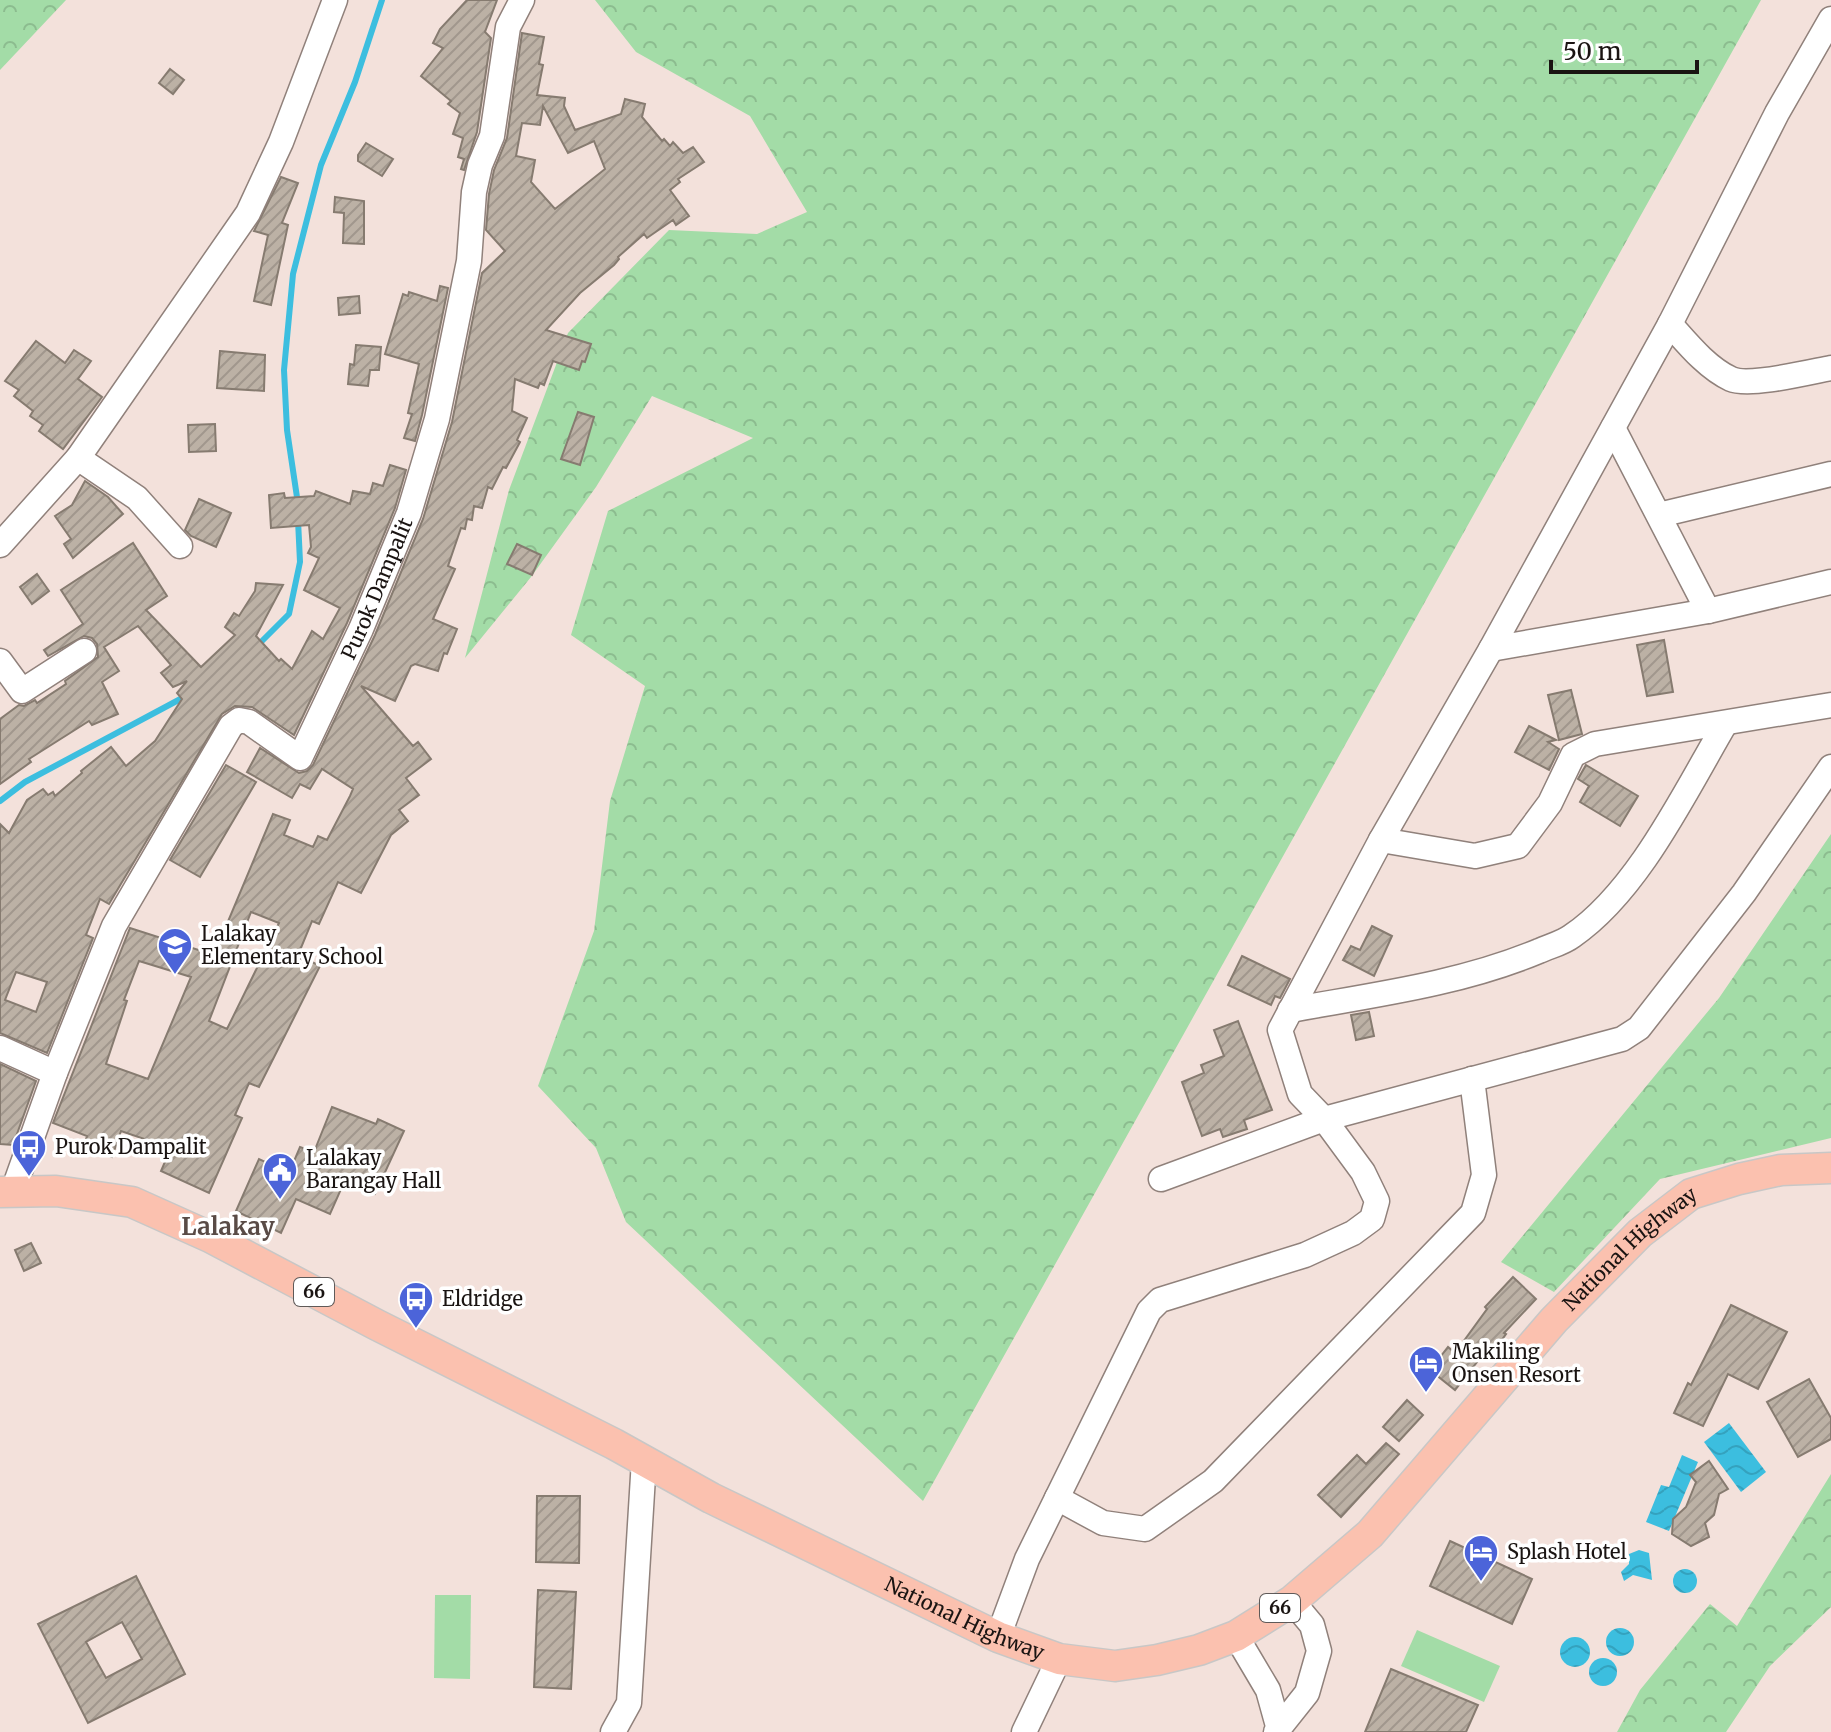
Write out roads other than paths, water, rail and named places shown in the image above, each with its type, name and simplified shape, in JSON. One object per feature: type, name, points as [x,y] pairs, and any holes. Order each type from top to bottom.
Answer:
[{"type":"main road","name":"National Highway","points":[[6,1191],[56,1191],[132,1202],[210,1237],[644,1460],[711,1498],[998,1637],[1059,1659],[1115,1666],[1185,1653],[1236,1636],[1292,1601],[1370,1534],[1554,1320],[1640,1233],[1691,1194],[1781,1170],[1831,1168]]},
{"type":"street","points":[[0,545],[78,458],[248,213],[281,142],[335,0]]},
{"type":"street","name":"Purok Dampalit","points":[[6,1191],[114,926],[231,726],[239,720],[249,722],[300,758],[361,629],[409,513],[437,419],[469,261],[474,192],[496,113],[508,27],[522,0]]},
{"type":"street","points":[[998,1637],[1027,1559],[1149,1311],[1160,1300],[1305,1255],[1353,1233],[1372,1219],[1377,1201],[1363,1172],[1324,1119],[1300,1094],[1280,1030],[1381,840],[1491,649],[1670,324],[1777,113],[1831,19]]},
{"type":"street","points":[[1670,324],[1697,354],[1733,380],[1775,379],[1831,368]]},
{"type":"street","points":[[1613,428],[1708,611]]},
{"type":"street","points":[[78,458],[137,498],[180,546]]},
{"type":"street","points":[[1659,515],[1831,474]]},
{"type":"street","points":[[1491,649],[1708,611],[1831,582]]},
{"type":"street","points":[[0,661],[22,691],[84,651]]},
{"type":"street","points":[[1381,840],[1475,856],[1518,846],[1550,803],[1573,755],[1595,744],[1831,705]]},
{"type":"street","points":[[1290,1010],[1395,992],[1500,967],[1571,937],[1601,911],[1645,858],[1725,724]]},
{"type":"street","points":[[1161,1179],[1324,1119],[1622,1039],[1639,1028],[1744,893],[1831,767]]},
{"type":"street","points":[[0,1048],[55,1073]]},
{"type":"street","points":[[1057,1498],[1103,1523],[1145,1529],[1213,1481],[1473,1213],[1484,1175],[1472,1079]]},
{"type":"street","points":[[613,1732],[629,1703],[644,1460]]},
{"type":"street","points":[[1277,1729],[1307,1693],[1319,1651],[1312,1625],[1292,1601]]},
{"type":"street","points":[[1236,1636],[1268,1690],[1277,1729]]},
{"type":"street","points":[[1024,1732],[1059,1659]]},
{"type":"water","points":[[1729,1423],[1766,1472],[1741,1492],[1704,1442]]},
{"type":"water","points":[[1682,1455],[1698,1462],[1669,1531],[1646,1522],[1661,1485],[1669,1487]]},
{"type":"water","points":[[1639,1550],[1649,1553],[1652,1580],[1633,1575],[1624,1581],[1621,1572],[1629,1564],[1629,1554]]},
{"type":"water","points":[[1685,1569],[1694,1572],[1697,1581],[1694,1590],[1685,1593],[1676,1590],[1673,1581],[1676,1572]]},
{"type":"water","points":[[1620,1628],[1630,1632],[1634,1642],[1630,1652],[1620,1656],[1610,1652],[1606,1642],[1610,1632]]},
{"type":"water","points":[[1575,1637],[1585,1642],[1590,1652],[1585,1662],[1575,1667],[1565,1662],[1560,1652],[1565,1642]]},
{"type":"water","points":[[1603,1658],[1613,1662],[1617,1672],[1613,1682],[1603,1686],[1593,1682],[1589,1672],[1593,1662]]},
{"type":"waterway","points":[[298,504],[287,430],[284,370],[293,274],[321,165],[355,82],[382,0]]},
{"type":"waterway","points":[[257,646],[289,614],[300,562],[298,520]]},
{"type":"waterway","points":[[0,801],[25,782],[186,696]]},
{"type":"place","name":"Lalakay Elementary School","points":[[175,976]]},
{"type":"place","name":"Purok Dampalit","points":[[29,1178]]},
{"type":"place","name":"Lalakay Barangay Hall","points":[[280,1201]]},
{"type":"place","name":"Eldridge","points":[[416,1330]]},
{"type":"place","name":"Makiling Onsen Resort","points":[[1426,1394]]},
{"type":"place","name":"Splash Hotel","points":[[1481,1583]]},
{"type":"district","name":"Lalakay","points":[[228,1227]]}]
